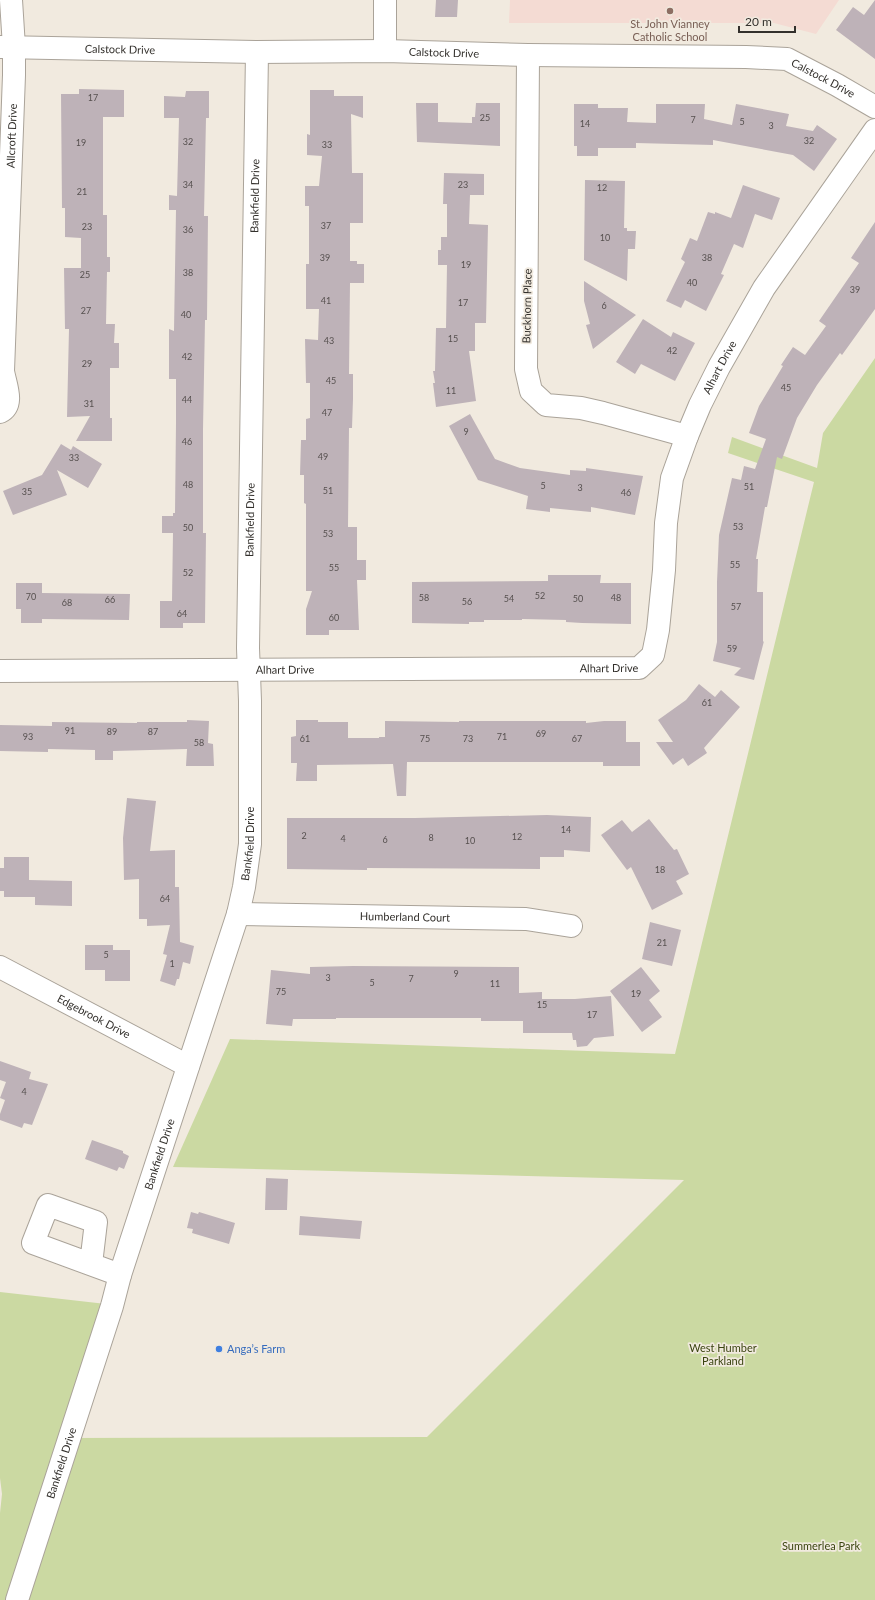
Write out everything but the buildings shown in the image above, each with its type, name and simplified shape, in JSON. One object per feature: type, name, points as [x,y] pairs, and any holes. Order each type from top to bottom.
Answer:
[{"type":"street","name":"Allcroft Drive","points":[[0,412],[7,407],[9,402],[3,371],[7,47],[11,0]]},
{"type":"street","points":[[385,0],[385,51]]},
{"type":"street","name":"Calstock Drive","points":[[7,47],[257,52],[385,51],[787,59],[875,107]]},
{"type":"street","name":"Bankfield Drive","points":[[17,1600],[112,1306],[120,1275],[238,914],[245,881],[250,844],[250,701],[248,669],[257,52]]},
{"type":"street","name":"Buckhorn Place","points":[[528,55],[526,368],[531,391],[546,405],[574,407],[596,411],[687,436]]},
{"type":"street","name":"Alhart Drive","points":[[0,671],[639,668],[653,655],[658,630],[664,570],[668,497],[672,478],[700,405],[719,367],[764,288],[875,130]]},
{"type":"street","name":"Humberland Court","points":[[238,914],[526,919],[571,926]]},
{"type":"street","name":"Edgebrook Drive","points":[[0,967],[188,1066]]},
{"type":"street","points":[[91,1264],[120,1275]]},
{"type":"shaded area","name":"St. John Vianney Catholic School","points":[[510,0],[839,0],[816,34],[774,23],[509,23]]},
{"type":"green space","name":"West Humber Parkland","points":[[875,358],[875,1600],[0,1600],[0,1513],[2,1494],[0,1478],[0,1292],[106,1304],[68,1438],[427,1437],[684,1180],[173,1167],[230,1039],[675,1054],[814,482],[728,453],[732,437],[817,468],[823,433]]},
{"type":"place","name":"St. John Vianney Catholic School","points":[[670,11]]},
{"type":"place","name":"Anga’s Farm","points":[[219,1349]]},
{"type":"park label","name":"Summerlea Park","points":[[821,1546]]}]
